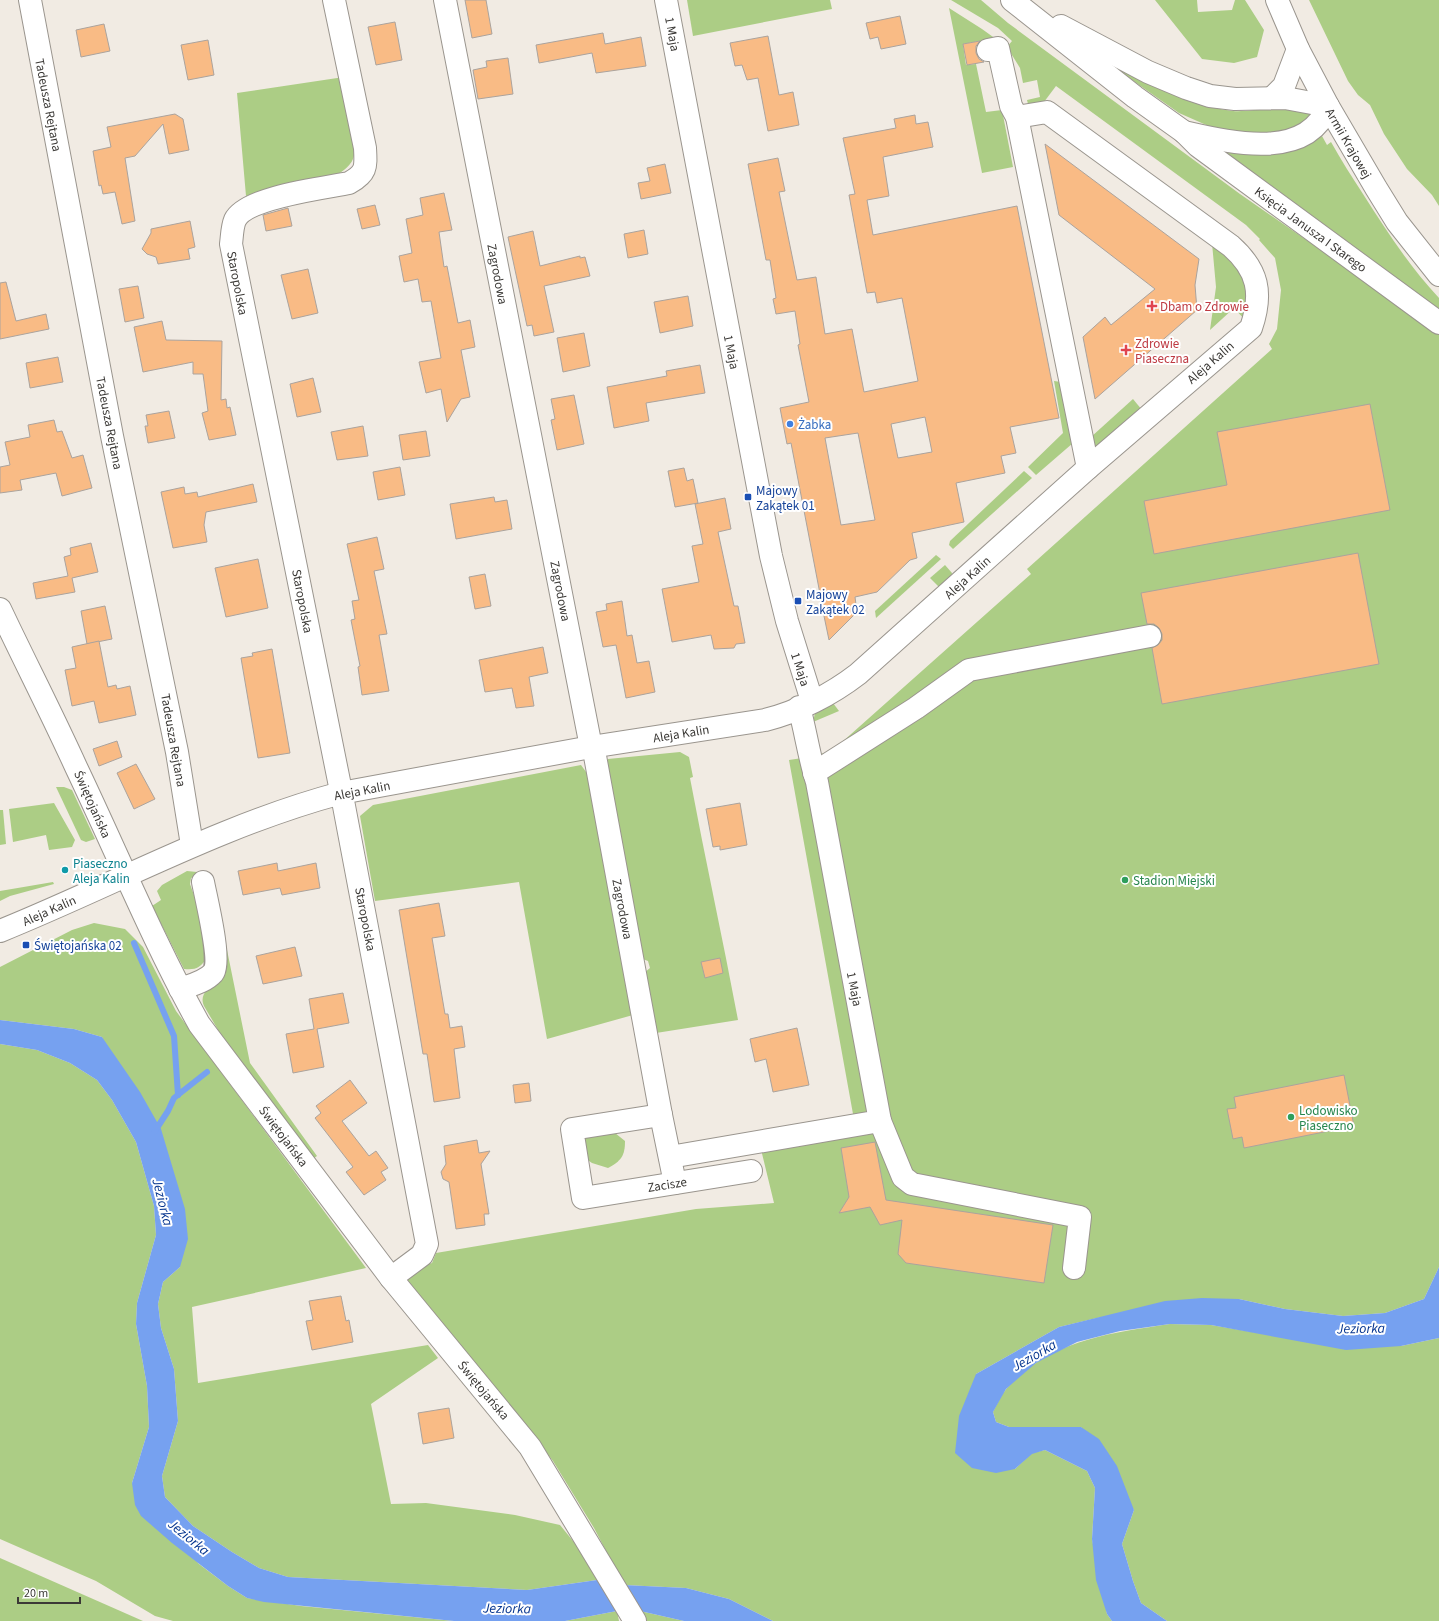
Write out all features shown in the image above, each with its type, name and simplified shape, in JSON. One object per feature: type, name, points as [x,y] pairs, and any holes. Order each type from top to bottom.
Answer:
[{"type":"street","name":"Tadeusza Rejtana","points":[[30,0],[112,436],[177,752],[192,845]]},
{"type":"street","name":"Staropolska","points":[[334,0],[364,148],[366,167],[359,178],[349,183],[265,200],[246,208],[235,220],[231,244],[341,793],[427,1244],[422,1255],[391,1278]]},
{"type":"street","name":"Zagrodowa","points":[[445,0],[591,747],[595,756],[661,1115],[675,1183]]},
{"type":"street","name":"1 Maja","points":[[666,0],[771,556],[806,704],[807,738],[811,765],[878,1114],[903,1177],[912,1184],[1080,1217],[1074,1268]]},
{"type":"street","name":"Armii Krajowej","points":[[1277,0],[1298,49],[1328,106],[1397,222],[1439,275]]},
{"type":"street","name":"Księcia Janusza I Starego","points":[[1016,3],[1148,72],[1186,88],[1210,96],[1235,99],[1273,97],[1328,106],[1322,120],[1312,130],[1300,136],[1280,142],[1248,143],[1184,132]]},
{"type":"street","name":"Księcia Janusza I Starego","points":[[1016,3],[1135,97],[1184,132],[1209,154],[1439,324]]},
{"type":"street","points":[[988,50],[998,48],[1011,106],[1017,117],[1088,468]]},
{"type":"street","points":[[1273,97],[1284,86],[1298,49]]},
{"type":"street","name":"Aleja Kalin","points":[[0,931],[192,845],[270,814],[341,793],[591,747],[765,720],[779,716],[806,704],[840,687],[858,674],[1088,468],[1251,328],[1257,311],[1257,288],[1253,271],[1241,255],[1047,112],[1017,117]]},
{"type":"street","name":"Świętojańska","points":[[0,609],[77,768],[125,875],[180,989],[199,1024],[391,1278],[530,1447],[633,1618]]},
{"type":"street","points":[[811,765],[916,708],[969,670],[1150,636]]},
{"type":"street","points":[[180,989],[201,982],[214,972],[214,935],[203,882]]},
{"type":"street","points":[[670,1157],[878,1114]]},
{"type":"street","name":"Zacisze","points":[[661,1115],[572,1129],[583,1198],[751,1171]]},
{"type":"green space","points":[[687,0],[830,0],[832,9],[693,36]]},
{"type":"green space","name":"Stadion Miejski","points":[[951,0],[981,0],[1008,23],[1240,194],[1439,332],[1439,1267],[1424,1299],[1385,1313],[1343,1316],[1285,1309],[1239,1299],[1097,1318],[1059,1327],[976,1374],[1015,1469],[1032,1453],[1045,1450],[1087,1471],[1095,1488],[1092,1539],[1107,1614],[1112,1621],[773,1621],[729,1599],[686,1588],[624,1585],[594,1528],[553,1461],[522,1421],[403,1279],[415,1268],[432,1263],[436,1253],[696,1209],[774,1203],[757,1133],[853,1114],[789,760],[832,751],[1031,574],[1027,569],[1272,349],[1269,344],[1277,329],[1281,290],[1275,258],[1259,240],[1260,239],[1246,225],[1056,86],[1044,102],[1028,104],[1027,100],[1040,97],[1037,80],[1023,83],[1020,68],[1007,47],[1012,41],[998,28]]},
{"type":"green space","points":[[1155,0],[1197,0],[1198,12],[1232,10],[1235,0],[1245,0],[1264,30],[1257,57],[1234,63],[1202,59]]},
{"type":"green space","points":[[1309,0],[1439,0],[1439,206],[1432,195],[1407,169],[1384,134],[1370,105],[1358,95],[1348,81]]},
{"type":"green space","points":[[949,8],[1007,47],[981,45],[980,41],[963,44],[966,65],[976,64],[986,112],[1002,110],[1013,167],[982,173]]},
{"type":"green space","points":[[1085,47],[1156,86],[1175,95],[1213,108],[1241,111],[1295,108],[1311,115],[1305,123],[1288,130],[1262,135],[1213,128],[1179,113]]},
{"type":"green space","points":[[344,77],[352,119],[354,143],[353,159],[349,165],[332,178],[271,189],[246,196],[237,93]]},
{"type":"green space","points":[[1322,136],[1327,145],[1331,142],[1398,248],[1439,298],[1439,309],[1224,151],[1303,145]]},
{"type":"green space","points":[[1212,243],[1237,263],[1248,293],[1245,320],[1234,308],[1210,330],[1216,287]]},
{"type":"green space","points":[[1054,381],[1061,382],[1073,443],[1036,475],[1028,467],[1063,433]]},
{"type":"green space","points":[[1133,399],[1142,410],[1096,452],[1091,437]]},
{"type":"green space","points":[[1024,471],[1032,478],[953,549],[949,545],[950,541]]},
{"type":"green space","points":[[936,555],[941,559],[876,618],[875,611]]},
{"type":"green space","points":[[945,565],[952,573],[951,580],[941,589],[930,578]]},
{"type":"green space","points":[[833,703],[839,711],[813,722],[815,713]]},
{"type":"green space","points":[[680,752],[689,757],[693,777],[690,778],[738,1020],[656,1033],[644,973],[650,968],[648,961],[640,958],[605,763],[608,759]]},
{"type":"green space","points":[[581,765],[589,776],[633,1015],[547,1039],[519,882],[375,901],[360,816],[373,805]]},
{"type":"green space","points":[[56,787],[64,787],[72,790],[95,839],[86,842],[81,840]]},
{"type":"green space","points":[[54,803],[75,840],[72,847],[49,850],[46,835],[13,842],[9,809]]},
{"type":"green space","points":[[0,810],[3,810],[6,844],[0,845]]},
{"type":"green space","points":[[187,871],[197,872],[199,875],[191,878],[190,884],[199,909],[207,958],[195,969],[184,969],[152,906],[161,900],[157,891],[162,885]]},
{"type":"green space","points":[[53,882],[54,884],[10,896],[0,901],[0,891]]},
{"type":"green space","points":[[94,923],[125,929],[143,947],[176,1011],[366,1268],[192,1307],[198,1383],[428,1345],[438,1358],[371,1404],[391,1504],[426,1503],[515,1515],[560,1525],[604,1579],[527,1590],[288,1577],[259,1568],[232,1552],[193,1526],[165,1497],[162,1476],[178,1421],[174,1369],[161,1328],[158,1304],[163,1282],[180,1267],[102,1037],[74,1029],[0,1020],[0,967],[72,930]]},
{"type":"green space","points":[[226,945],[250,1063],[317,1156],[310,1161],[234,1057],[204,1006],[204,995],[222,947]]},
{"type":"green space","points":[[0,1044],[37,1050],[70,1063],[97,1080],[112,1100],[136,1142],[154,1206],[156,1235],[137,1303],[136,1324],[147,1386],[149,1427],[132,1483],[199,1564],[247,1598],[301,1606],[454,1621],[173,1621],[155,1616],[96,1581],[0,1539]]},
{"type":"green space","points":[[615,1133],[625,1141],[623,1154],[616,1163],[608,1168],[592,1163],[582,1156],[582,1143],[588,1134]]},
{"type":"green space","points":[[1170,1324],[1211,1325],[1270,1335],[1401,1346],[1439,1338],[1439,1621],[1167,1621],[1141,1603],[1122,1544],[1134,1510],[1081,1427],[1009,1427],[996,1422],[993,1412],[1007,1388],[1024,1372],[1042,1359],[1062,1349],[1082,1341],[1103,1336]]},
{"type":"green space","points":[[0,1558],[143,1621],[0,1621]]},
{"type":"green space","points":[[617,1611],[619,1621],[565,1621]]},
{"type":"green space","points":[[640,1611],[684,1621],[644,1621]]},
{"type":"water","name":"Jeziorka","points":[[0,1020],[74,1029],[102,1037],[140,1092],[161,1129],[185,1209],[188,1239],[180,1267],[163,1282],[158,1304],[161,1328],[174,1369],[178,1421],[162,1476],[165,1497],[193,1526],[259,1568],[288,1577],[527,1590],[604,1579],[617,1611],[565,1621],[454,1621],[264,1602],[247,1598],[228,1586],[172,1543],[141,1516],[135,1505],[132,1483],[149,1427],[147,1386],[136,1324],[137,1303],[156,1235],[154,1206],[136,1142],[112,1100],[97,1080],[70,1063],[37,1050],[0,1044]]},
{"type":"water","name":"Jeziorka","points":[[1439,1267],[1439,1338],[1401,1346],[1346,1350],[1211,1325],[1170,1324],[1120,1331],[1077,1342],[1036,1363],[1006,1389],[993,1412],[996,1422],[1009,1427],[1081,1427],[1099,1439],[1117,1466],[1134,1510],[1122,1544],[1141,1603],[1167,1621],[1112,1621],[1107,1614],[1096,1580],[1092,1539],[1095,1488],[1087,1471],[1045,1450],[1032,1454],[1015,1469],[996,1473],[972,1468],[955,1453],[959,1416],[976,1374],[1059,1327],[1165,1301],[1202,1298],[1239,1299],[1285,1309],[1343,1316],[1385,1313],[1424,1299]]},
{"type":"water","points":[[624,1585],[686,1588],[729,1599],[773,1621],[684,1621],[640,1611]]},
{"type":"building","points":[[465,0],[486,0],[492,34],[472,38]]},
{"type":"building","points":[[900,16],[906,44],[881,49],[878,37],[870,39],[866,23]]},
{"type":"building","points":[[395,22],[402,60],[376,65],[368,27]]},
{"type":"building","points":[[104,24],[110,51],[81,57],[76,30]]},
{"type":"building","points":[[603,33],[605,44],[641,37],[646,66],[596,73],[592,53],[539,63],[536,45]]},
{"type":"building","points":[[768,36],[779,95],[793,92],[799,125],[768,131],[758,78],[747,80],[742,65],[735,66],[730,43]]},
{"type":"building","points":[[208,40],[214,75],[188,80],[181,45]]},
{"type":"building","points":[[980,41],[976,46],[976,53],[979,59],[984,62],[967,65],[963,44]]},
{"type":"building","points":[[508,58],[513,94],[478,99],[473,70],[487,67],[486,61]]},
{"type":"building","points":[[175,114],[183,119],[189,150],[169,154],[163,124],[135,156],[125,158],[135,221],[122,224],[115,192],[103,194],[101,185],[99,186],[93,151],[111,147],[107,127]]},
{"type":"building","points":[[915,115],[916,124],[928,122],[933,147],[883,157],[889,196],[867,200],[873,235],[1017,206],[1059,418],[1010,427],[1016,453],[1001,456],[1005,473],[956,483],[964,522],[912,533],[917,558],[910,560],[877,592],[855,597],[857,612],[829,640],[824,616],[818,608],[821,599],[791,443],[787,444],[780,408],[809,402],[798,345],[800,344],[795,311],[776,314],[773,299],[776,298],[770,260],[766,260],[748,164],[778,158],[785,191],[779,192],[797,280],[816,277],[825,334],[852,329],[864,392],[918,381],[902,298],[877,303],[875,292],[867,293],[849,195],[855,194],[843,138],[896,128],[894,119]],"holes":[[[925,417],[932,452],[898,458],[891,424]],[[858,433],[875,520],[841,525],[825,438]]]},
{"type":"building","points":[[1045,144],[1199,259],[1195,285],[1197,310],[1095,399],[1083,337],[1105,317],[1111,325],[1155,289],[1059,215]]},
{"type":"building","points":[[665,164],[671,193],[641,199],[638,183],[650,181],[647,168]]},
{"type":"building","points":[[444,193],[452,230],[439,232],[444,267],[447,266],[458,323],[470,320],[475,347],[461,350],[470,397],[461,399],[447,422],[441,389],[426,393],[419,362],[441,358],[431,301],[422,302],[418,279],[404,282],[399,256],[412,253],[406,219],[423,215],[420,198]]},
{"type":"building","points":[[375,205],[380,225],[362,229],[357,209]]},
{"type":"building","points":[[288,208],[292,226],[266,231],[263,215]]},
{"type":"building","points":[[190,221],[195,247],[188,249],[190,259],[158,264],[156,257],[147,254],[142,249],[151,233],[151,229]]},
{"type":"building","points":[[644,230],[648,254],[628,258],[624,234]]},
{"type":"building","points":[[533,231],[540,266],[580,256],[580,258],[585,257],[590,276],[544,286],[554,332],[534,336],[532,325],[527,326],[508,237]]},
{"type":"building","points":[[308,269],[318,313],[292,319],[281,275]]},
{"type":"building","points":[[6,282],[16,321],[46,314],[49,329],[0,339],[0,283]]},
{"type":"building","points":[[138,286],[144,318],[125,322],[119,289]]},
{"type":"building","points":[[688,296],[693,326],[660,333],[654,302]]},
{"type":"building","points":[[162,321],[166,340],[222,341],[221,400],[226,399],[227,408],[230,407],[236,435],[209,440],[202,413],[208,411],[203,374],[193,374],[193,362],[143,372],[134,327]]},
{"type":"building","points":[[584,333],[590,366],[563,372],[557,338]]},
{"type":"building","points":[[58,357],[63,382],[30,388],[26,363]]},
{"type":"building","points":[[700,365],[705,393],[646,403],[649,421],[614,428],[607,387],[667,376],[666,371]]},
{"type":"building","points":[[313,378],[321,412],[297,417],[290,384]]},
{"type":"building","points":[[574,395],[584,444],[557,450],[551,420],[555,419],[551,399]]},
{"type":"building","points":[[1370,404],[1390,510],[1154,554],[1144,501],[1227,485],[1217,432]]},
{"type":"building","points":[[169,411],[175,438],[148,443],[145,426],[148,426],[146,415]]},
{"type":"building","points":[[54,420],[57,432],[62,431],[72,458],[83,455],[92,488],[62,496],[56,473],[20,480],[22,490],[0,493],[0,467],[10,465],[5,442],[30,437],[28,425]]},
{"type":"building","points":[[363,426],[368,456],[337,460],[331,432]]},
{"type":"building","points":[[426,431],[430,456],[403,460],[399,435]]},
{"type":"building","points":[[400,467],[405,495],[378,500],[373,472]]},
{"type":"building","points":[[684,468],[687,481],[693,479],[698,503],[675,507],[668,471]]},
{"type":"building","points":[[253,484],[257,502],[206,512],[204,525],[207,542],[173,548],[161,492],[184,487],[185,494],[197,492],[198,497]]},
{"type":"building","points":[[494,497],[495,502],[507,500],[512,529],[456,539],[450,504]]},
{"type":"building","points":[[725,498],[731,529],[718,532],[734,606],[738,606],[745,643],[736,644],[734,648],[714,649],[711,635],[672,642],[662,589],[699,582],[692,546],[703,544],[695,504]]},
{"type":"building","points":[[377,537],[384,569],[374,571],[387,634],[379,635],[389,691],[362,695],[358,667],[360,666],[351,620],[355,619],[352,601],[359,600],[347,544]]},
{"type":"building","points":[[91,543],[98,572],[72,578],[75,592],[36,599],[33,583],[68,576],[64,557],[71,555],[70,548]]},
{"type":"building","points":[[1358,553],[1379,664],[1162,704],[1152,648],[1158,645],[1162,640],[1162,634],[1159,628],[1154,624],[1147,624],[1141,593]]},
{"type":"building","points":[[258,559],[268,608],[226,617],[215,568]]},
{"type":"building","points":[[485,574],[491,606],[475,609],[469,577]]},
{"type":"building","points":[[622,601],[627,636],[632,635],[637,663],[649,661],[655,692],[626,698],[616,645],[603,647],[596,612],[607,610],[606,604]]},
{"type":"building","points":[[105,606],[112,639],[87,644],[81,611]]},
{"type":"building","points":[[99,641],[108,687],[116,685],[117,689],[130,686],[136,715],[99,723],[94,701],[72,706],[65,670],[76,668],[72,647]]},
{"type":"building","points":[[543,647],[548,673],[529,677],[534,706],[516,708],[512,688],[485,692],[479,660]]},
{"type":"building","points":[[272,649],[290,753],[258,758],[241,658],[253,656],[252,653]]},
{"type":"building","points":[[117,741],[122,757],[99,766],[93,749]]},
{"type":"building","points":[[136,764],[155,799],[134,809],[117,773]]},
{"type":"building","points":[[740,803],[747,845],[720,850],[720,846],[713,847],[706,809]]},
{"type":"building","points":[[277,863],[278,871],[316,863],[320,888],[282,895],[280,888],[243,895],[238,871]]},
{"type":"building","points":[[439,903],[445,936],[432,938],[445,1014],[448,1014],[450,1028],[462,1026],[465,1047],[454,1049],[460,1098],[434,1102],[427,1054],[423,1054],[399,910]]},
{"type":"building","points":[[295,947],[302,976],[263,984],[256,956]]},
{"type":"building","points":[[720,958],[723,973],[705,978],[701,962]]},
{"type":"building","points":[[343,993],[349,1023],[317,1029],[324,1067],[293,1073],[286,1034],[314,1029],[309,999]]},
{"type":"building","points":[[797,1028],[809,1085],[773,1092],[766,1059],[755,1062],[750,1039]]},
{"type":"building","name":"Lodowisko Piaseczno","points":[[1344,1075],[1354,1126],[1244,1148],[1242,1137],[1233,1139],[1227,1109],[1236,1108],[1234,1097]]},
{"type":"building","points":[[350,1080],[367,1103],[342,1121],[369,1156],[376,1151],[388,1168],[381,1172],[386,1180],[364,1195],[346,1172],[353,1167],[315,1118],[321,1113],[316,1106]]},
{"type":"building","points":[[529,1083],[531,1101],[515,1103],[513,1085]]},
{"type":"building","points":[[477,1140],[479,1153],[490,1151],[481,1164],[489,1214],[484,1214],[485,1225],[456,1229],[449,1182],[443,1179],[441,1172],[446,1164],[444,1146]]},
{"type":"building","points":[[875,1142],[886,1200],[1053,1225],[1044,1283],[906,1263],[898,1254],[902,1220],[880,1225],[870,1207],[839,1213],[849,1197],[841,1148]]},
{"type":"building","points":[[341,1296],[346,1321],[349,1320],[353,1342],[312,1350],[306,1321],[313,1320],[309,1301]]},
{"type":"building","points":[[449,1408],[454,1438],[423,1444],[418,1413]]},
{"type":"waterway","points":[[134,943],[174,1036],[178,1095]]},
{"type":"waterway","points":[[155,1131],[168,1111],[174,1098],[207,1072]]},
{"type":"place","name":"Dbam o Zdrowie","points":[[1152,306]]},
{"type":"place","name":"Zdrowie Piaseczna","points":[[1126,350]]},
{"type":"place","name":"Żabka","points":[[790,424]]},
{"type":"place","name":"Majowy Zakątek 01","points":[[748,497]]},
{"type":"place","name":"Majowy Zakątek 02","points":[[798,601]]},
{"type":"place","name":"Piaseczno Aleja Kalin","points":[[65,870]]},
{"type":"place","name":"Stadion Miejski","points":[[1125,880]]},
{"type":"place","name":"Świętojańska 02","points":[[26,945]]},
{"type":"place","name":"Lodowisko Piaseczno","points":[[1291,1117]]}]
